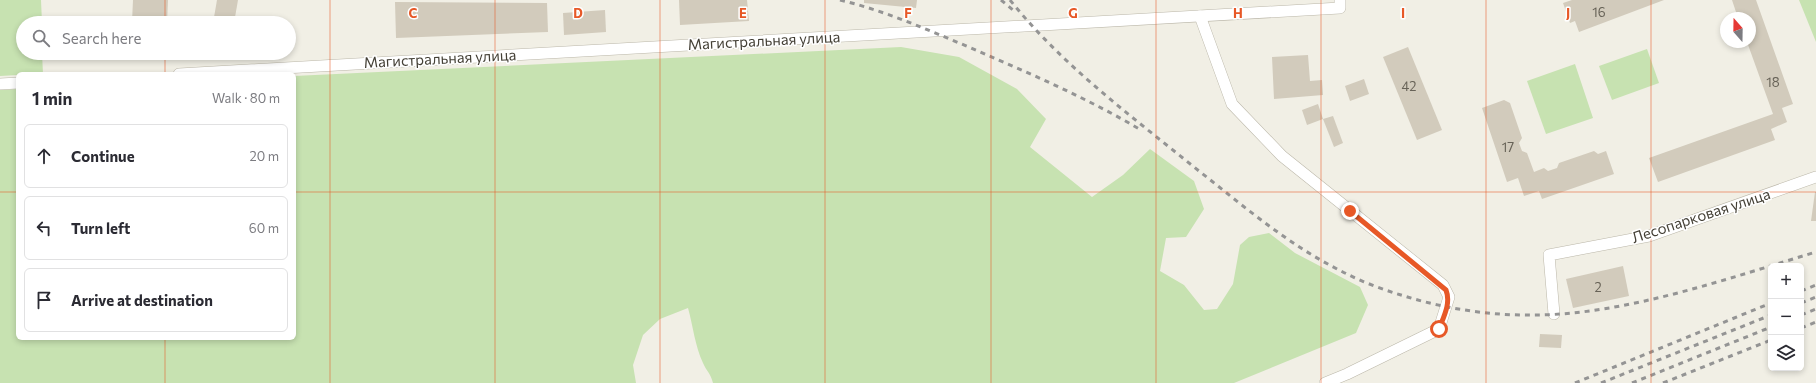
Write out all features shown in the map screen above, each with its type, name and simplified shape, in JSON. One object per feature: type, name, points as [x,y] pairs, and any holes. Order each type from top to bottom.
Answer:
[{"type":"street","name":"Магистральная улица","points":[[214,72],[1340,8],[1340,0]]},
{"type":"street","points":[[1200,16],[1232,104],[1282,156],[1446,290],[1449,297],[1439,329],[1347,374],[1325,383]]},
{"type":"street","points":[[0,84],[16,83]]},
{"type":"street","name":"Лесопарковая улица","points":[[1554,314],[1549,255],[1649,236],[1816,177]]},
{"type":"green space","points":[[0,0],[41,0],[42,16],[16,16],[16,60],[42,60],[43,72],[16,72],[16,75],[0,76]]},
{"type":"green space","points":[[1799,0],[1816,0],[1816,42]]},
{"type":"green space","points":[[901,47],[959,57],[1017,89],[1046,119],[1030,147],[1092,197],[1123,175],[1150,149],[1194,181],[1204,209],[1186,237],[1166,238],[1160,271],[1184,285],[1204,310],[1217,309],[1233,284],[1240,245],[1249,237],[1269,233],[1295,253],[1360,287],[1368,305],[1356,333],[1234,383],[713,383],[698,350],[688,308],[660,319],[643,335],[633,365],[636,383],[0,383],[0,90],[16,89],[16,340],[296,340],[296,76]]},
{"type":"green space","points":[[1647,49],[1659,83],[1612,100],[1599,66]]},
{"type":"green space","points":[[1575,64],[1593,118],[1546,134],[1527,81]]},
{"type":"building","points":[[133,0],[168,0],[167,16],[132,16]]},
{"type":"building","points":[[217,0],[238,0],[235,16],[214,16]]},
{"type":"building","points":[[679,0],[747,0],[749,21],[680,25]]},
{"type":"building","points":[[864,0],[917,0],[916,8],[864,3]]},
{"type":"building","points":[[1572,0],[1664,0],[1579,32],[1575,21],[1570,23],[1563,3]]},
{"type":"building","points":[[1732,0],[1756,0],[1793,104],[1782,108],[1787,122],[1771,129],[1775,140],[1658,182],[1649,158],[1773,114],[1749,48],[1756,48],[1756,12],[1736,12]]},
{"type":"building","points":[[395,2],[547,3],[548,32],[396,38]]},
{"type":"building","points":[[605,10],[606,32],[564,35],[563,13]]},
{"type":"building","points":[[1408,47],[1442,130],[1417,140],[1383,57]]},
{"type":"building","points":[[1308,55],[1310,81],[1322,80],[1323,95],[1274,99],[1272,57]]},
{"type":"building","points":[[1364,79],[1369,94],[1350,101],[1345,86]]},
{"type":"building","points":[[1504,100],[1510,103],[1522,138],[1519,143],[1522,151],[1527,153],[1534,172],[1544,168],[1548,171],[1557,168],[1559,163],[1594,151],[1598,154],[1606,151],[1614,174],[1542,199],[1539,191],[1524,196],[1518,178],[1507,182],[1482,108]]},
{"type":"building","points":[[1318,104],[1323,119],[1307,125],[1302,110]]},
{"type":"building","points":[[1333,116],[1343,143],[1334,147],[1323,119]]},
{"type":"building","points":[[1815,192],[1816,221],[1811,221]]},
{"type":"building","points":[[1623,266],[1629,296],[1573,308],[1566,279]]},
{"type":"building","points":[[1540,334],[1562,335],[1561,348],[1539,347]]},
{"type":"railway","points":[[840,0],[857,4],[907,21],[993,57],[1079,97],[1141,130]]},
{"type":"railway","points":[[1001,0],[1013,10]]},
{"type":"railway","points":[[1010,0],[1030,24],[1074,68],[1121,108],[1265,223],[1302,249],[1341,271],[1393,293],[1452,308],[1486,313],[1520,315],[1572,313],[1607,308],[1678,293],[1816,252]]},
{"type":"railway","points":[[1804,290],[1816,285]]},
{"type":"railway","points":[[1804,302],[1816,297]]},
{"type":"railway","points":[[1575,383],[1768,304]]},
{"type":"railway","points":[[1804,314],[1816,309]]},
{"type":"railway","points":[[1601,383],[1768,316]]},
{"type":"railway","points":[[1804,327],[1816,322]]},
{"type":"railway","points":[[1632,383],[1768,328]]},
{"type":"railway","points":[[1663,383],[1768,341]]},
{"type":"route","points":[[1350,211],[1443,285],[1449,297],[1439,329]]}]
